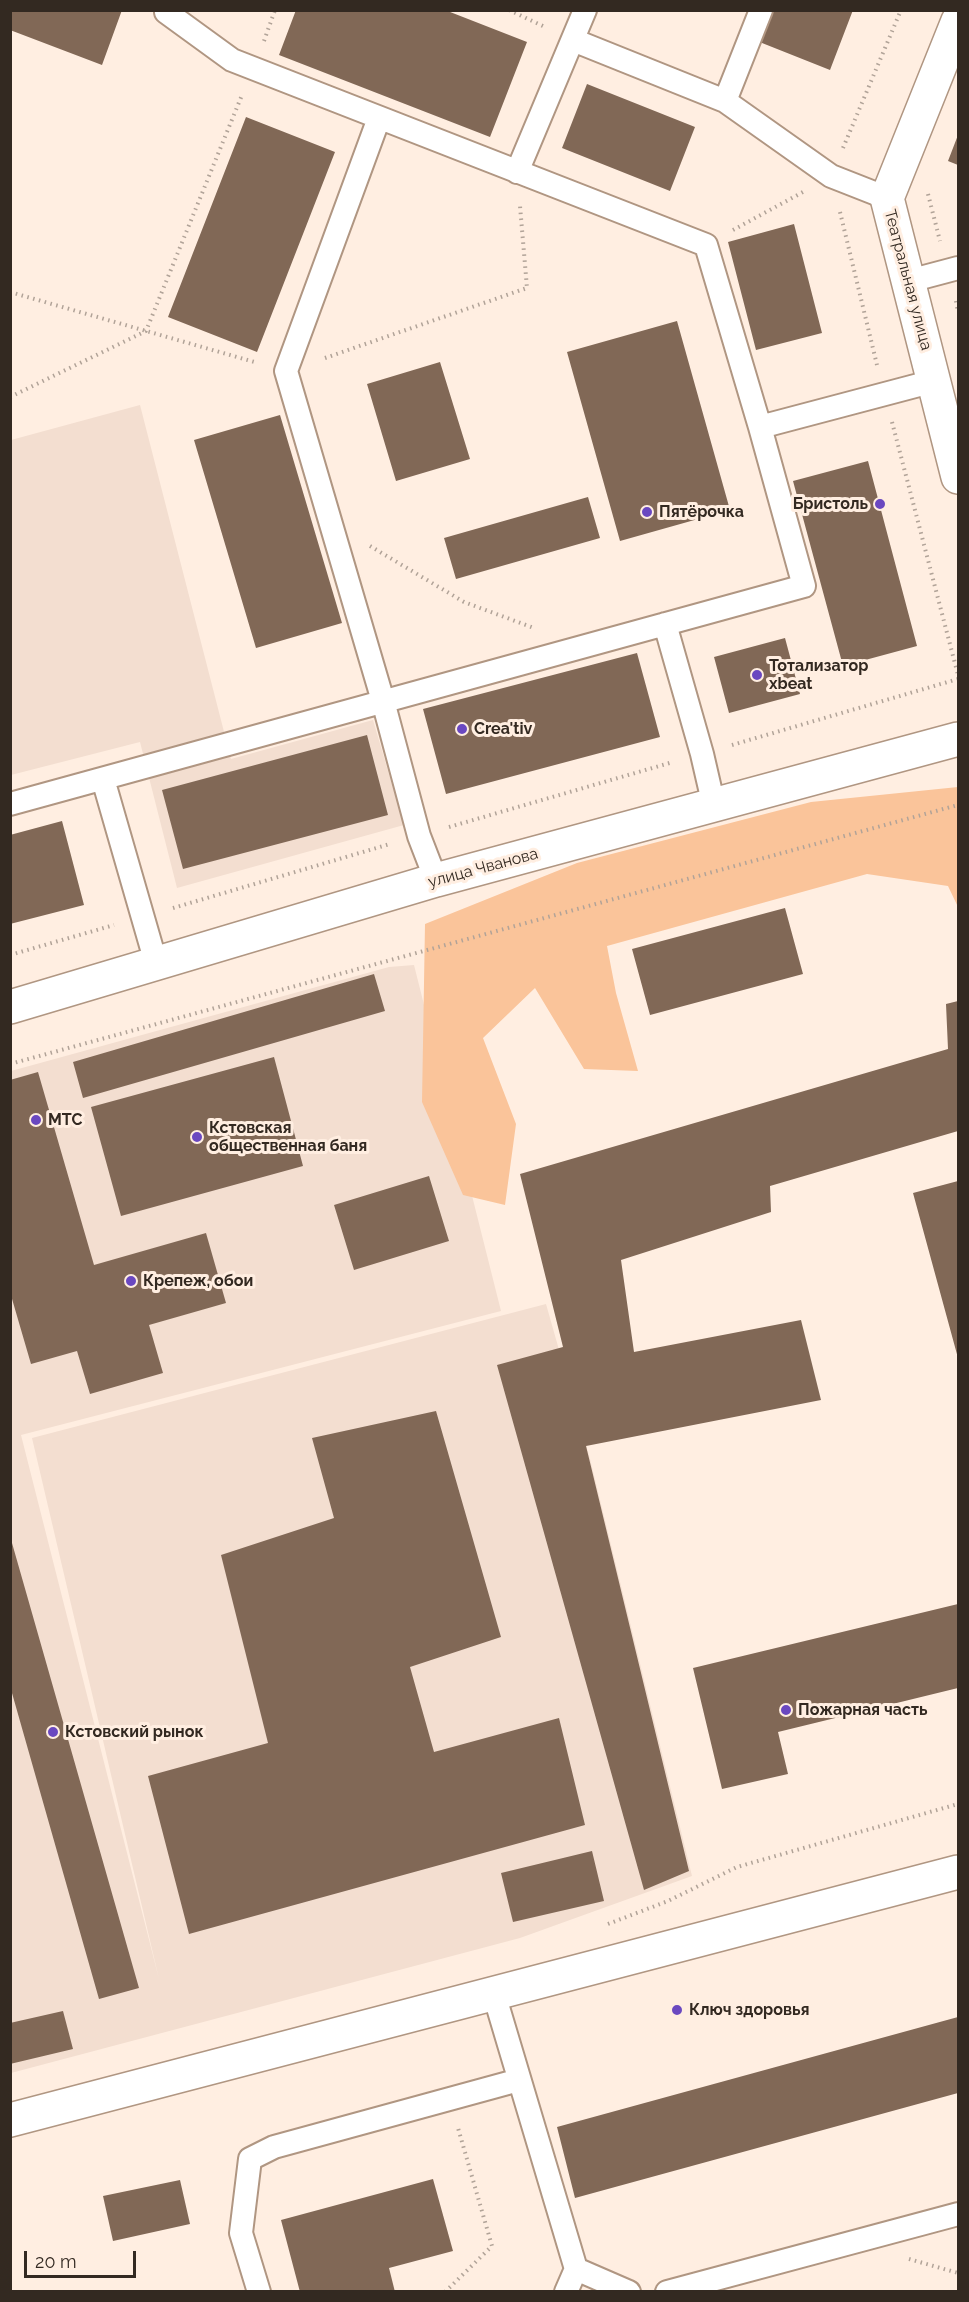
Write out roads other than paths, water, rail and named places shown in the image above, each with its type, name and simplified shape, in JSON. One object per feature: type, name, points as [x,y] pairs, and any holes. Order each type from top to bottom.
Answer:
[{"type":"street","name":"Театральная улица","points":[[958,21],[887,198],[958,477]]},
{"type":"street","name":"улица Чванова","points":[[10,1007],[436,880],[958,739]]},
{"type":"street","points":[[10,2120],[958,1872]]},
{"type":"lane","points":[[517,172],[585,10]]},
{"type":"lane","points":[[725,101],[761,10]]},
{"type":"lane","points":[[10,804],[804,586],[706,245],[232,60],[166,12]]},
{"type":"lane","points":[[573,40],[725,101],[831,176],[887,198]]},
{"type":"lane","points":[[379,118],[286,371],[383,701],[419,836],[436,880]]},
{"type":"lane","points":[[909,281],[953,269]]},
{"type":"lane","points":[[760,427],[934,381]]},
{"type":"lane","points":[[665,624],[702,754],[714,806]]},
{"type":"lane","points":[[103,779],[156,963]]},
{"type":"lane","points":[[494,1994],[576,2269],[566,2292]]},
{"type":"lane","points":[[259,2292],[241,2233],[250,2159],[274,2146],[519,2080]]},
{"type":"lane","points":[[667,2292],[958,2214]]},
{"type":"lane","points":[[576,2269],[629,2292]]},
{"type":"place","name":"Бристоль","points":[[880,504]]},
{"type":"place","name":"Пятёрочка","points":[[647,512]]},
{"type":"place","name":"Тотализатор xbeat","points":[[757,675]]},
{"type":"place","name":"Crea'tiv","points":[[462,729]]},
{"type":"place","name":"МТС","points":[[36,1120]]},
{"type":"place","name":"Кстовская общественная баня","points":[[197,1137]]},
{"type":"place","name":"Крепеж, обои","points":[[131,1281]]},
{"type":"place","name":"Пожарная часть","points":[[786,1710]]},
{"type":"place","name":"Кстовский рынок","points":[[53,1732]]},
{"type":"place","name":"Ключ здоровья","points":[[677,2010]]}]
